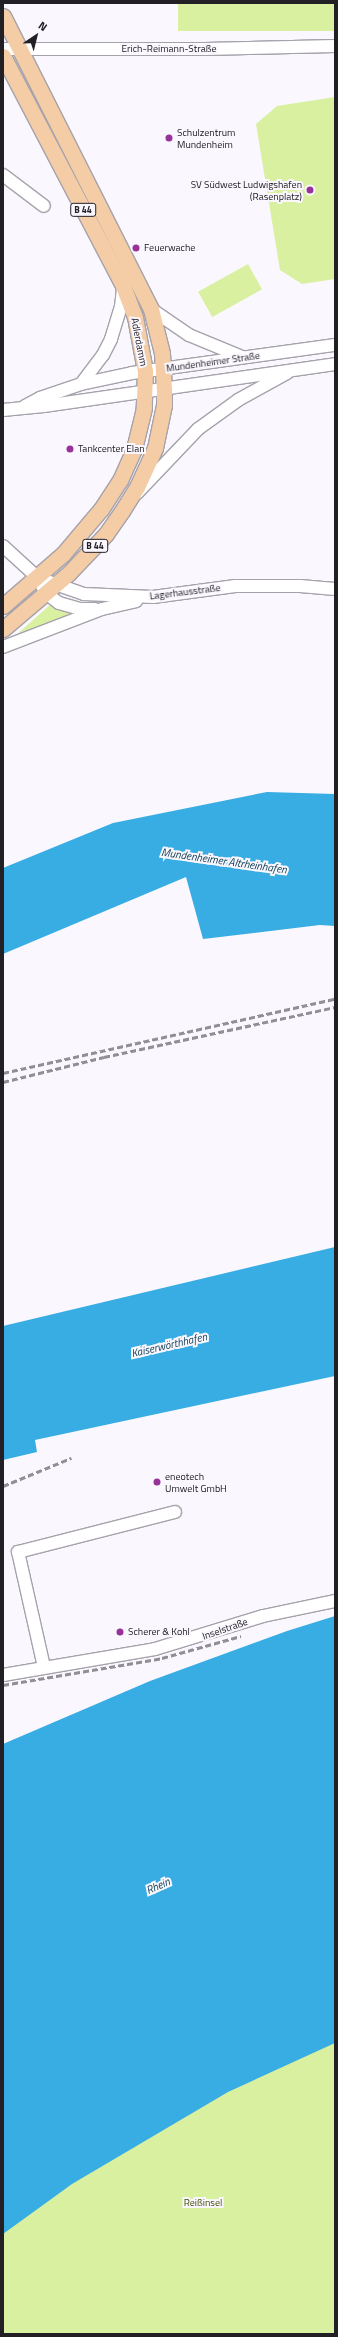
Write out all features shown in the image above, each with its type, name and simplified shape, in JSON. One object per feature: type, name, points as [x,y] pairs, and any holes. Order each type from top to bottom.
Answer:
[{"type":"main road","name":"Adlerdamm","points":[[3,16],[151,309]]},
{"type":"main road","name":"Adlerdamm","points":[[3,56],[123,286],[135,317],[145,371],[144,408],[134,449],[120,480],[85,529],[38,578]]},
{"type":"main road","name":"B 44","points":[[3,629],[51,590],[106,534],[129,501],[154,448],[164,405],[164,369],[157,328],[151,309]]},
{"type":"main road","name":"B 44","points":[[3,606],[38,578]]},
{"type":"street","name":"Erich-Reimann-Straße","points":[[3,49],[205,49],[335,46]]},
{"type":"street","points":[[3,175],[44,206]]},
{"type":"street","points":[[81,384],[103,355],[112,339],[121,307],[123,286]]},
{"type":"street","points":[[151,309],[203,343],[245,358]]},
{"type":"street","name":"Mundenheimer Straße","points":[[24,406],[40,398],[81,384],[145,371],[335,345]]},
{"type":"street","name":"Mundenheimer Straße","points":[[3,410],[24,406],[44,406],[335,364]]},
{"type":"street","points":[[129,501],[203,425],[238,400],[296,369]]},
{"type":"street","name":"Lagerhausstraße","points":[[3,546],[51,590],[84,594],[153,596],[235,586],[300,586],[335,589]]},
{"type":"street","points":[[51,590],[59,603],[80,609],[102,608]]},
{"type":"street","points":[[3,647],[102,608],[153,596]]},
{"type":"street","points":[[44,1667],[18,1552],[175,1512]]},
{"type":"street","name":"Inselstraße","points":[[3,1675],[155,1649],[263,1616],[335,1601]]},
{"type":"green space","points":[[178,3],[335,3],[335,31],[178,31]]},
{"type":"green space","points":[[335,97],[335,279],[302,284],[280,270],[256,124],[277,106]]},
{"type":"green space","points":[[248,264],[262,289],[212,317],[198,292]]},
{"type":"green space","points":[[51,604],[76,614],[15,636]]},
{"type":"green space","name":"Reißinsel","points":[[335,1989],[335,2334],[3,2334],[3,2170]]},
{"type":"water","name":"Mundenheimer Altrheinhafen","points":[[267,792],[335,794],[335,926],[320,925],[203,939],[186,877],[3,954],[3,868],[113,823]]},
{"type":"water","name":"Kaiserwörthhafen","points":[[335,1247],[335,1376],[35,1440],[37,1452],[3,1460],[3,1326]]},
{"type":"water","name":"Rhein","points":[[335,1616],[335,2043],[228,2092],[72,2184],[3,2234],[3,1744],[150,1681],[287,1631]]},
{"type":"railway","points":[[3,1073],[335,999]]},
{"type":"railway","points":[[3,1082],[104,1057],[335,1007]]},
{"type":"railway","points":[[3,1486],[71,1458]]},
{"type":"railway","points":[[3,1685],[162,1658],[241,1636]]},
{"type":"place","name":"Schulzentrum Mundenheim","points":[[169,138]]},
{"type":"place","name":"SV Südwest Ludwigshafen (Rasenplatz)","points":[[310,190]]},
{"type":"place","name":"Feuerwache","points":[[136,248]]},
{"type":"place","name":"Tankcenter Elan","points":[[70,449]]},
{"type":"place","name":"eneotech Umwelt GmbH","points":[[157,1482]]},
{"type":"place","name":"Scherer & Kohl","points":[[120,1632]]}]
